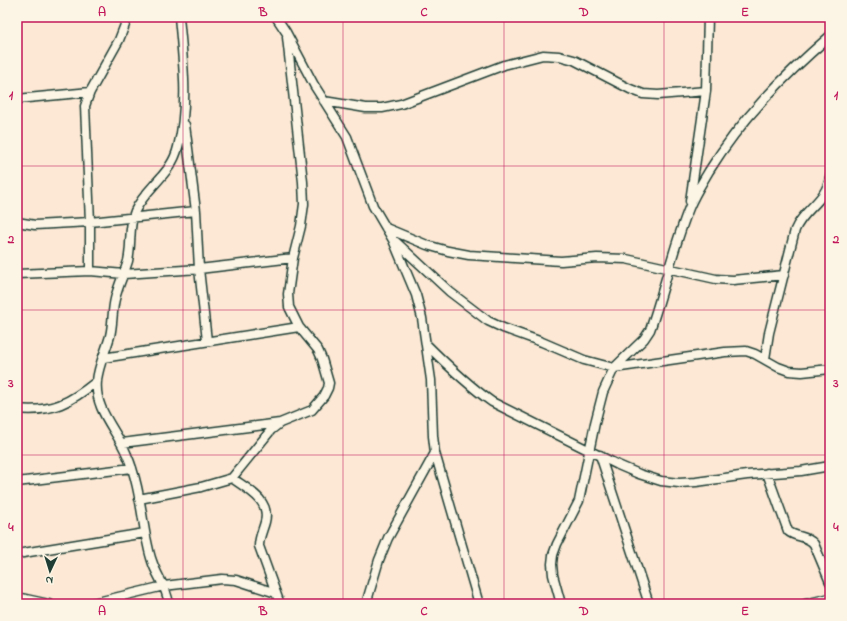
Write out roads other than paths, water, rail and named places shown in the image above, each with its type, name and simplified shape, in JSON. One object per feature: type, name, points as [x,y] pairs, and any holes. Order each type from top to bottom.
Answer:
[{"type":"street","points":[[90,271],[90,222],[84,112],[90,92],[119,40],[128,17]]},
{"type":"street","points":[[179,17],[183,59],[184,116],[196,211],[199,269],[207,341]]},
{"type":"street","points":[[276,17],[286,32],[314,85],[347,137],[370,201],[394,240],[416,295],[422,318],[431,380],[435,453],[479,604]]},
{"type":"street","points":[[689,208],[706,91],[708,17]]},
{"type":"street","points":[[122,443],[280,423],[312,410],[324,396],[328,388],[327,373],[318,350],[299,327],[289,308],[288,294],[293,258],[301,226],[304,204],[304,182],[286,32]]},
{"type":"street","points":[[561,604],[553,575],[552,564],[557,544],[579,501],[603,392],[614,368],[644,339],[650,330],[689,208],[701,184],[723,148],[757,106],[803,60],[830,36]]},
{"type":"street","points":[[324,101],[366,108],[382,108],[401,104],[504,66],[543,55],[559,56],[574,60],[630,89],[643,94],[658,95],[706,91]]},
{"type":"street","points":[[17,99],[90,92]]},
{"type":"street","points":[[169,604],[164,586],[152,561],[132,468],[122,443],[102,411],[97,390],[97,381],[110,336],[116,298],[128,259],[133,218],[136,210],[146,195],[164,176],[176,156],[184,116]]},
{"type":"street","points":[[765,359],[769,333],[795,230],[799,222],[824,194],[830,177]]},
{"type":"street","points":[[17,222],[35,225],[90,222],[196,211]]},
{"type":"street","points":[[386,228],[427,245],[469,255],[561,261],[612,258],[626,259],[716,279],[733,280],[784,275]]},
{"type":"street","points":[[394,240],[450,292],[488,321],[502,328],[542,342],[572,355],[614,368],[737,350],[756,354],[778,368],[789,371],[802,372],[830,368]]},
{"type":"street","points":[[17,274],[90,271],[124,274],[199,269],[293,258]]},
{"type":"street","points":[[103,358],[299,327]]},
{"type":"street","points":[[426,344],[453,372],[492,402],[618,465],[661,481],[679,483],[696,482],[747,474],[801,472],[830,466]]},
{"type":"street","points":[[17,409],[39,410],[60,405],[72,400],[97,381]]},
{"type":"street","points":[[138,499],[201,487],[232,478],[262,440],[280,423]]},
{"type":"street","points":[[366,604],[379,560],[388,538],[435,453]]},
{"type":"street","points":[[600,455],[649,604]]},
{"type":"street","points":[[17,482],[132,468]]},
{"type":"street","points":[[767,474],[788,531],[792,534],[811,540],[830,582]]},
{"type":"street","points":[[232,478],[262,501],[265,506],[267,514],[259,540],[259,546],[280,604]]},
{"type":"street","points":[[17,554],[145,533]]},
{"type":"street","points":[[89,604],[164,586],[228,579],[266,588],[276,593]]},
{"type":"street","points":[[17,597],[48,604]]},
{"type":"street","points":[[807,604],[830,598]]}]
